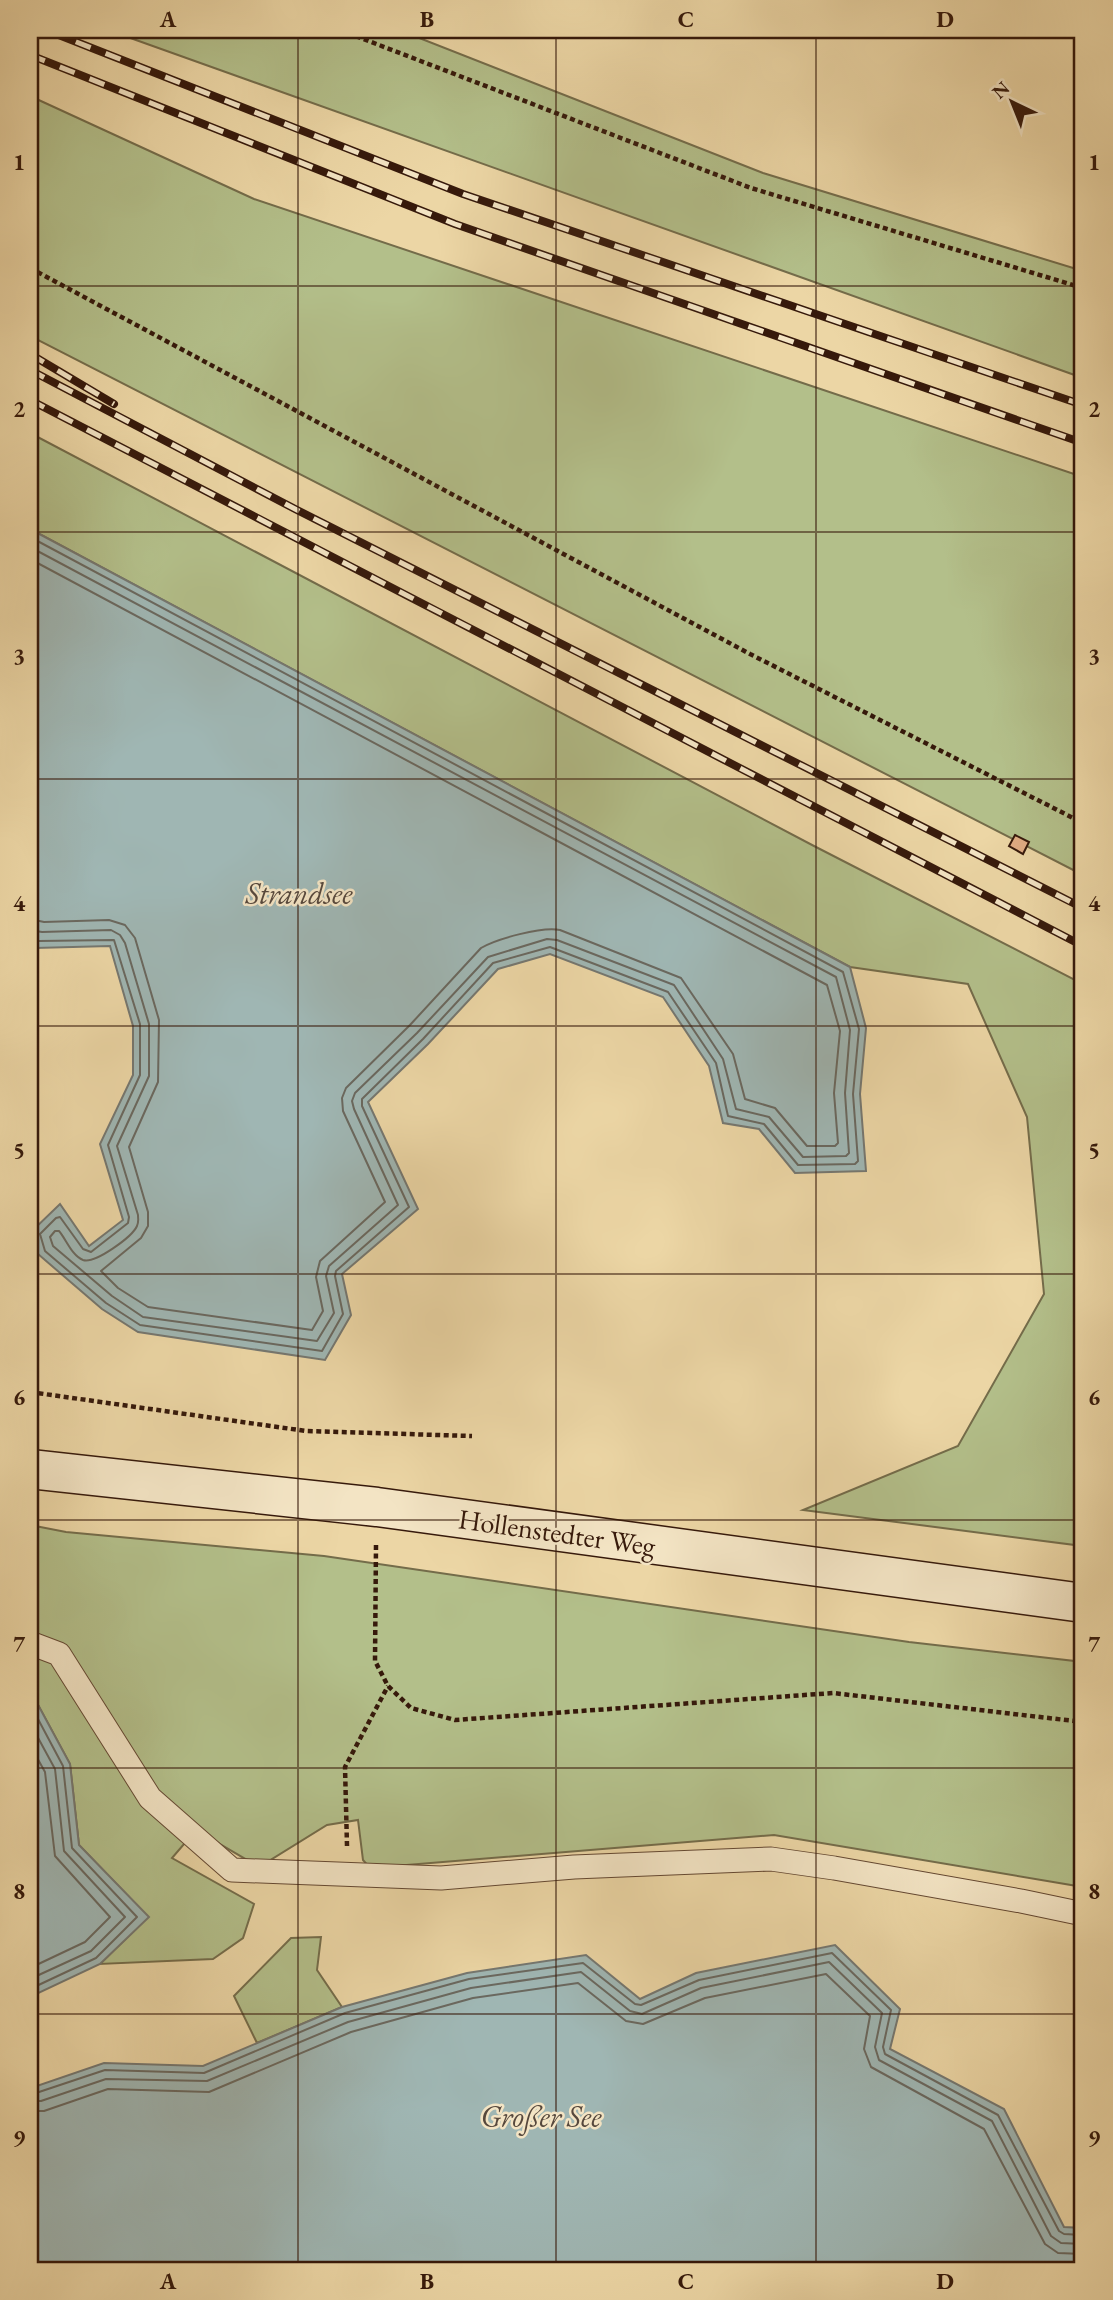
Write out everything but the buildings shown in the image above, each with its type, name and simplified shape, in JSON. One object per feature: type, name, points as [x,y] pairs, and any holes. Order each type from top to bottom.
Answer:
[{"type":"main road","name":"Hollenstedter Weg","points":[[30,1469],[377,1507],[1083,1603]]},
{"type":"lane","points":[[30,1643],[59,1654],[150,1798],[232,1870],[441,1878],[574,1867],[771,1859],[1083,1914]]},
{"type":"path","points":[[340,30],[751,188],[1083,288]]},
{"type":"path","points":[[30,268],[750,654],[1083,823]]},
{"type":"path","points":[[30,1392],[306,1431],[472,1436]]},
{"type":"path","points":[[376,1546],[375,1661],[388,1686],[411,1708],[456,1720],[833,1693],[1083,1722]]},
{"type":"path","points":[[347,1875],[345,1767],[388,1686]]},
{"type":"green space","points":[[108,30],[399,30],[763,173],[1083,271],[1083,378]]},
{"type":"green space","points":[[30,96],[254,199],[1083,477],[1083,875],[30,336]]},
{"type":"green space","points":[[30,433],[814,846],[1083,984],[1083,1546],[803,1510],[958,1446],[1044,1294],[1027,1117],[968,984],[850,967],[30,529]]},
{"type":"green space","points":[[30,1525],[66,1532],[324,1556],[909,1642],[1083,1662],[1083,1887],[774,1835],[370,1868],[363,1860],[358,1820],[327,1825],[259,1867],[196,1830],[172,1858],[254,1904],[243,1938],[213,1959],[100,1964],[148,1917],[79,1845],[70,1764],[30,1690]]},
{"type":"green space","points":[[321,1937],[317,1970],[342,2007],[257,2043],[234,1996],[291,1938]]},
{"type":"water","name":"Strandsee","points":[[30,529],[850,967],[866,1028],[860,1094],[866,1171],[795,1173],[759,1129],[723,1123],[709,1066],[663,997],[550,954],[498,969],[428,1044],[368,1102],[418,1209],[342,1274],[351,1315],[325,1360],[138,1332],[102,1309],[38,1254],[32,1231],[60,1204],[89,1246],[123,1220],[100,1144],[133,1075],[133,1026],[110,946],[35,948],[30,942]]},
{"type":"water","points":[[30,1690],[70,1764],[79,1845],[149,1917],[100,1964],[30,1997]]},
{"type":"water","name":"Großer See","points":[[835,1945],[900,2009],[890,2049],[1004,2109],[1064,2227],[1083,2228],[1083,2270],[30,2270],[30,2084],[37,2086],[104,2063],[203,2066],[342,2007],[467,1973],[586,1955],[640,1999],[696,1973]]},
{"type":"railway","points":[[46,30],[463,194],[1083,405]]},
{"type":"railway","points":[[30,55],[455,224],[1083,443]]},
{"type":"railway","points":[[30,354],[114,404]]},
{"type":"railway","points":[[30,370],[297,510],[1083,908]]},
{"type":"railway","points":[[30,400],[1083,946]]}]
